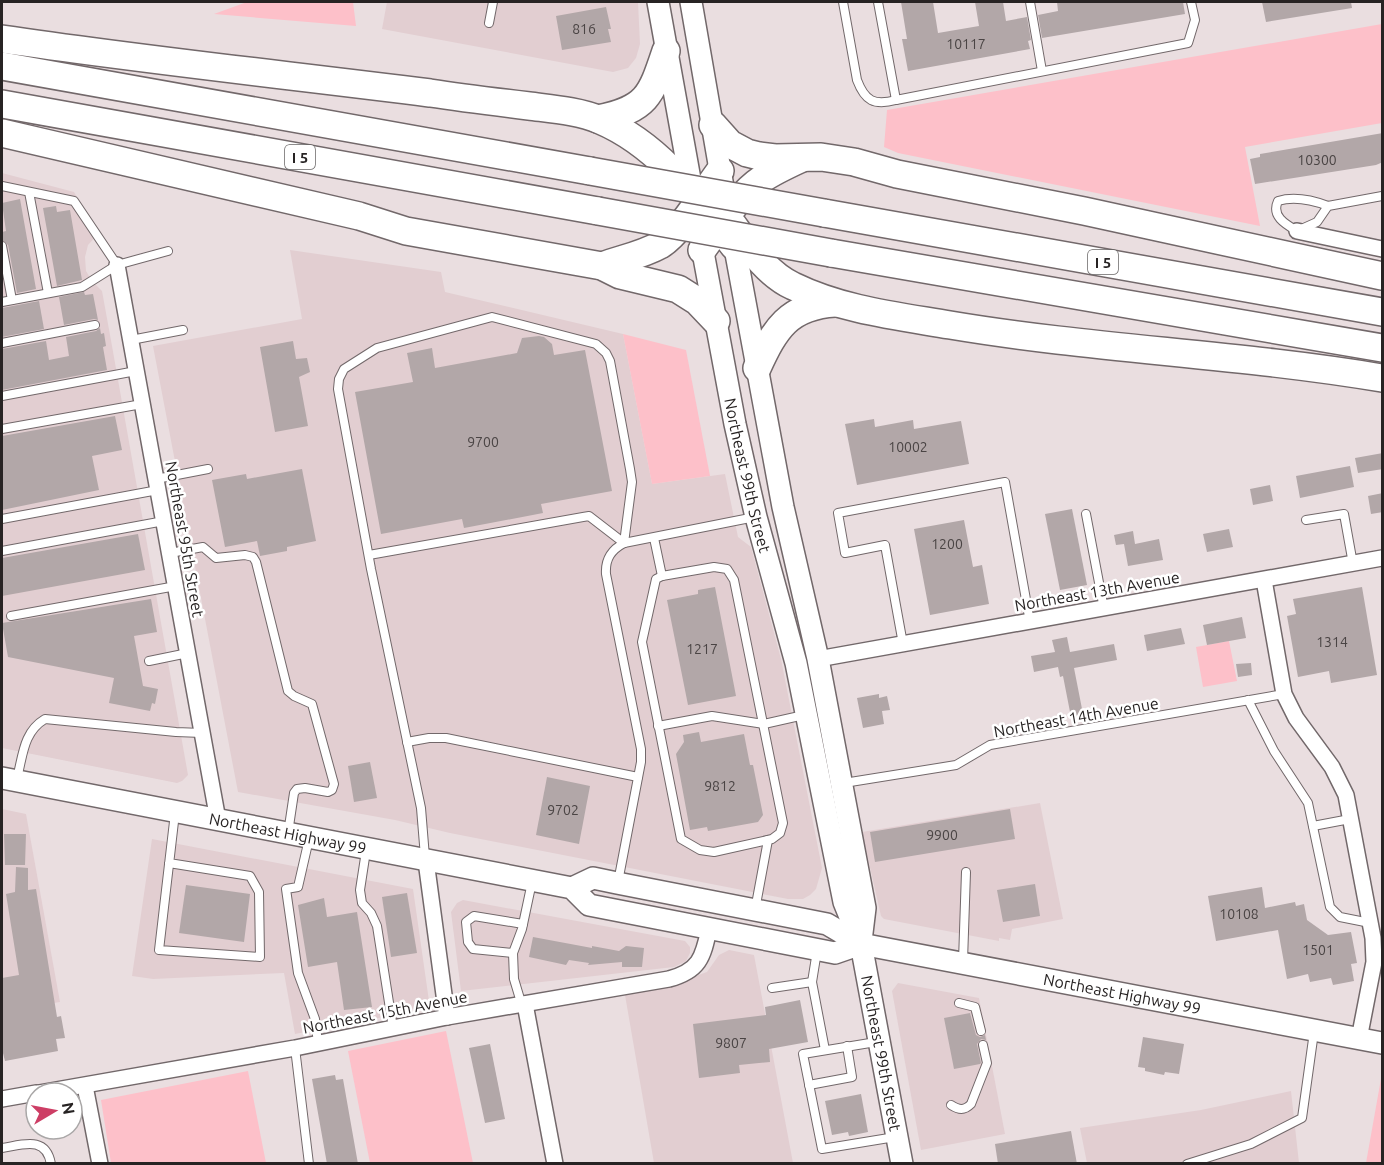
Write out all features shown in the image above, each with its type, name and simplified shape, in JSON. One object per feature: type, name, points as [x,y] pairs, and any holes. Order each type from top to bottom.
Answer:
[{"type":"highway","points":[[2,39],[117,56],[554,109],[598,119],[630,136],[702,191]]},
{"type":"highway","points":[[598,119],[622,114],[641,102],[657,79],[666,51]]},
{"type":"highway","name":"I 5","points":[[2,66],[1383,312]]},
{"type":"highway","name":"I 5","points":[[2,104],[831,253],[1383,348]]},
{"type":"highway","points":[[712,125],[730,144],[747,153],[775,158],[820,158],[854,162],[897,174],[1084,211],[1383,276]]},
{"type":"highway","points":[[2,134],[359,216],[406,231],[602,266],[620,275],[678,289],[697,301],[716,321]]},
{"type":"highway","points":[[702,250],[727,225],[746,193],[763,178],[801,159]]},
{"type":"highway","points":[[687,164],[702,191],[727,225],[777,276],[791,285],[835,303],[985,331],[1383,378]]},
{"type":"highway","points":[[602,266],[661,244],[679,228],[702,191]]},
{"type":"highway","points":[[757,368],[768,345],[789,317],[818,304],[835,303]]},
{"type":"main road","points":[[658,2],[687,164]]},
{"type":"main road","name":"Northeast 99th Street","points":[[692,2],[712,125],[702,191],[702,250],[735,424],[796,663],[844,902],[861,944],[902,1164]]},
{"type":"main road","name":"Northeast 99th Street","points":[[727,225],[783,507],[818,659],[865,908],[861,944]]},
{"type":"main road","points":[[758,521],[782,563],[801,643],[818,659]]},
{"type":"main road","name":"Northeast Highway 99","points":[[9,780],[572,888],[590,905],[817,950],[835,953],[861,944]]},
{"type":"main road","name":"Northeast Highway 99","points":[[572,888],[593,878],[827,924],[861,944],[1383,1043]]},
{"type":"street","points":[[1297,231],[1383,249]]},
{"type":"street","name":"Northeast 95th Street","points":[[117,265],[218,820]]},
{"type":"street","name":"Northeast 13th Avenue","points":[[818,659],[1383,558]]},
{"type":"street","points":[[1264,580],[1284,694],[1296,718],[1332,767],[1346,795],[1370,923],[1374,962],[1359,1039]]},
{"type":"street","points":[[426,861],[447,1017]]},
{"type":"street","name":"Northeast 15th Avenue","points":[[85,1086],[295,1048],[447,1017],[669,979],[686,974],[699,962],[709,929]]},
{"type":"street","points":[[525,1004],[555,1164]]},
{"type":"street","points":[[85,1086],[100,1164]]},
{"type":"street","name":"Northeast 15th Avenue","points":[[2,1099],[24,1095]]},
{"type":"lane","points":[[489,23],[493,2]]},
{"type":"lane","points":[[843,2],[856,80],[861,92],[867,98],[880,103],[1188,43],[1195,20],[1191,2]]},
{"type":"lane","points":[[878,2],[896,100]]},
{"type":"lane","points":[[1030,2],[1042,71]]},
{"type":"lane","points":[[2,186],[74,201],[117,265]]},
{"type":"lane","points":[[29,192],[48,293]]},
{"type":"lane","points":[[1328,206],[1317,222],[1297,231],[1281,220],[1275,208],[1278,201],[1288,198],[1315,201],[1328,206],[1383,196]]},
{"type":"lane","points":[[2,246],[12,300]]},
{"type":"lane","points":[[2,302],[82,287],[117,265],[168,251]]},
{"type":"lane","points":[[426,861],[421,808],[369,555],[339,390],[340,376],[350,364],[377,348],[492,317],[592,342],[606,353],[611,365],[631,475],[624,543]]},
{"type":"lane","points":[[2,343],[95,325]]},
{"type":"lane","points":[[131,340],[183,330]]},
{"type":"lane","points":[[2,396],[136,371]]},
{"type":"lane","points":[[2,429],[142,404]]},
{"type":"lane","points":[[2,519],[157,484],[208,469]]},
{"type":"lane","points":[[903,644],[885,545],[845,553],[838,513],[1005,482],[1030,622]]},
{"type":"lane","points":[[1086,514],[1104,609]]},
{"type":"lane","points":[[1306,520],[1344,514],[1353,564]]},
{"type":"lane","points":[[369,555],[589,516],[624,543]]},
{"type":"lane","points":[[2,551],[164,521]]},
{"type":"lane","points":[[617,883],[638,777],[641,749],[606,569],[610,554],[624,543],[758,521]]},
{"type":"lane","points":[[654,538],[662,576]]},
{"type":"lane","points":[[170,553],[203,547],[216,558],[245,555],[253,557],[256,562],[288,691],[312,704],[334,784],[332,790],[328,792],[297,789],[294,793],[288,834]]},
{"type":"lane","points":[[717,566],[725,568],[731,574],[764,724],[783,823],[777,835],[768,840],[714,852],[700,850],[681,839],[642,642],[656,579],[717,566]]},
{"type":"lane","points":[[11,616],[176,586]]},
{"type":"lane","points":[[149,660],[188,653]]},
{"type":"lane","name":"Northeast 14th Avenue","points":[[841,783],[956,765],[990,745],[1284,694]]},
{"type":"lane","points":[[1248,700],[1274,751],[1308,803],[1330,907],[1340,917],[1370,923]]},
{"type":"lane","points":[[658,726],[712,716],[764,724],[807,714]]},
{"type":"lane","points":[[9,780],[27,736],[35,725],[45,719],[202,733]]},
{"type":"lane","points":[[407,742],[446,738],[638,777]]},
{"type":"lane","points":[[169,862],[250,876],[259,892],[260,957],[159,950],[169,862],[176,812]]},
{"type":"lane","points":[[1313,826],[1350,819]]},
{"type":"lane","points":[[309,838],[298,887],[286,889],[298,973],[315,1019],[318,1043]]},
{"type":"lane","points":[[755,910],[768,840]]},
{"type":"lane","points":[[366,849],[360,891],[362,903],[371,912],[377,926],[393,1028]]},
{"type":"lane","points":[[963,963],[966,873]]},
{"type":"lane","points":[[525,1004],[520,999],[514,979],[513,953],[524,924],[532,881]]},
{"type":"lane","points":[[513,953],[473,950],[468,942],[466,922],[474,916],[524,924]]},
{"type":"lane","points":[[817,950],[812,982],[825,1050]]},
{"type":"lane","points":[[772,988],[812,982]]},
{"type":"lane","points":[[959,1003],[975,1007],[981,1031]]},
{"type":"lane","points":[[1187,1164],[1251,1144],[1302,1118],[1314,1030]]},
{"type":"lane","points":[[879,1041],[803,1054],[822,1149],[897,1136]]},
{"type":"lane","points":[[951,1106],[959,1110],[966,1109],[971,1104],[987,1063],[983,1045]]},
{"type":"lane","points":[[809,1085],[852,1077],[847,1046]]},
{"type":"lane","points":[[295,1048],[309,1164]]},
{"type":"lane","points":[[2,1148],[30,1143],[38,1144],[46,1150],[51,1164]]},
{"type":"shaded area","points":[[247,2],[353,2],[356,26],[214,14]]},
{"type":"shaded area","points":[[387,2],[638,2],[640,44],[636,58],[628,68],[613,72],[382,29]]},
{"type":"shaded area","points":[[1382,24],[1382,123],[1245,147],[1260,226],[898,153],[884,147],[887,110]]},
{"type":"shaded area","points":[[2,173],[74,192],[98,234],[88,245],[85,257],[86,271],[102,291],[112,346],[188,775],[177,783],[2,748]]},
{"type":"shaded area","points":[[290,250],[441,272],[445,292],[623,334],[652,484],[725,474],[738,537],[751,547],[781,659],[822,868],[816,889],[810,895],[803,899],[788,899],[450,833],[395,820],[238,792],[153,346],[302,319]]},
{"type":"shaded area","points":[[623,334],[686,350],[710,476],[652,484]]},
{"type":"shaded area","points":[[1229,641],[1237,681],[1203,687],[1196,647]]},
{"type":"shaded area","points":[[1040,803],[1063,919],[1012,929],[1010,940],[999,938],[999,941],[884,919],[881,916],[862,832]]},
{"type":"shaded area","points":[[2,809],[26,814],[60,1002],[2,1011]]},
{"type":"shaded area","points":[[152,839],[413,889],[430,1008],[295,1034],[284,973],[153,979],[132,976]]},
{"type":"shaded area","points":[[463,900],[685,941],[690,947],[690,953],[686,961],[674,967],[461,991],[451,912],[457,903]]},
{"type":"shaded area","points":[[729,950],[754,955],[793,1163],[654,1163],[625,995],[662,988],[707,972],[719,955]]},
{"type":"shaded area","points":[[898,983],[979,998],[1005,1134],[921,1150],[892,991]]},
{"type":"shaded area","points":[[446,1031],[473,1163],[370,1163],[348,1051]]},
{"type":"shaded area","points":[[248,1071],[266,1163],[111,1163],[101,1100]]},
{"type":"shaded area","points":[[1382,1073],[1382,1163],[1366,1163]]},
{"type":"shaded area","points":[[1291,1091],[1299,1163],[1087,1163],[1080,1128],[1201,1110]]},
{"type":"building","points":[[901,2],[933,2],[938,33],[979,26],[975,2],[1003,2],[1006,21],[1027,17],[1031,40],[1028,41],[1030,49],[908,71],[902,39],[907,39]]},
{"type":"building","points":[[1057,2],[1183,2],[1185,14],[1042,38],[1038,15],[1058,11]]},
{"type":"building","points":[[1262,2],[1351,2],[1352,8],[1266,22]]},
{"type":"building","points":[[606,7],[611,29],[608,29],[611,42],[562,50],[556,16]]},
{"type":"building","points":[[1383,133],[1383,162],[1376,165],[1255,184],[1250,159],[1260,157],[1260,154]]},
{"type":"building","points":[[20,199],[36,289],[17,293],[8,245],[2,240],[2,232],[6,231],[2,203]]},
{"type":"building","points":[[56,206],[57,212],[70,210],[82,280],[57,286],[43,208]]},
{"type":"building","points":[[84,292],[85,295],[93,294],[98,320],[64,325],[59,297]]},
{"type":"building","points":[[39,301],[44,329],[2,337],[2,308]]},
{"type":"building","points":[[100,328],[101,334],[104,333],[106,346],[103,347],[107,370],[2,390],[2,349],[46,341],[49,360],[69,356],[66,337],[96,331]]},
{"type":"building","points":[[539,336],[552,344],[554,355],[585,350],[612,491],[541,504],[543,513],[464,528],[462,519],[381,534],[355,392],[413,382],[407,353],[432,348],[435,368],[517,353],[522,338]]},
{"type":"building","points":[[293,341],[296,359],[307,358],[310,372],[299,377],[308,426],[275,432],[260,347]]},
{"type":"building","points":[[115,416],[122,450],[92,456],[99,490],[2,510],[2,436]]},
{"type":"building","points":[[874,419],[875,427],[913,420],[914,429],[961,421],[969,464],[857,485],[845,424]]},
{"type":"building","points":[[1383,453],[1383,469],[1358,473],[1355,458]]},
{"type":"building","points":[[1350,466],[1354,487],[1300,498],[1296,476]]},
{"type":"building","points":[[302,469],[316,541],[287,547],[287,551],[260,556],[257,541],[225,547],[212,480],[246,474],[247,479]]},
{"type":"building","points":[[1270,485],[1273,501],[1253,505],[1250,489]]},
{"type":"building","points":[[1383,493],[1383,512],[1371,514],[1368,496]]},
{"type":"building","points":[[1072,509],[1087,585],[1060,590],[1045,514]]},
{"type":"building","points":[[964,520],[973,567],[982,565],[989,604],[930,615],[914,529]]},
{"type":"building","points":[[1229,529],[1233,547],[1207,552],[1203,534]]},
{"type":"building","points":[[1133,531],[1135,544],[1159,539],[1163,560],[1128,566],[1124,544],[1116,545],[1114,535]]},
{"type":"building","points":[[138,534],[145,570],[2,596],[2,558]]},
{"type":"building","points":[[715,587],[736,696],[688,705],[667,600],[698,594],[698,590]]},
{"type":"building","points":[[1362,587],[1377,675],[1331,683],[1329,671],[1298,677],[1287,616],[1296,614],[1293,599]]},
{"type":"building","points":[[151,599],[157,632],[134,636],[143,686],[158,689],[155,704],[152,703],[150,711],[109,703],[114,678],[8,657],[2,623]]},
{"type":"building","points":[[1242,617],[1246,638],[1207,645],[1203,625]]},
{"type":"building","points":[[1181,628],[1185,644],[1147,651],[1144,635]]},
{"type":"building","points":[[1067,637],[1070,652],[1114,644],[1117,660],[1074,668],[1083,714],[1071,717],[1063,676],[1060,677],[1058,667],[1034,672],[1031,656],[1055,652],[1052,640]]},
{"type":"building","points":[[1251,663],[1252,675],[1238,677],[1236,664]]},
{"type":"building","points":[[879,694],[879,698],[887,696],[890,710],[882,711],[884,724],[863,728],[857,698]]},
{"type":"building","points":[[699,732],[701,742],[744,734],[763,815],[758,822],[708,831],[707,827],[690,830],[676,754],[684,742],[683,735]]},
{"type":"building","points":[[370,762],[377,798],[354,802],[348,766]]},
{"type":"building","points":[[547,777],[590,786],[579,844],[536,835]]},
{"type":"building","points":[[1010,809],[1015,839],[875,862],[870,832]]},
{"type":"building","points":[[4,834],[26,834],[25,865],[5,865]]},
{"type":"building","points":[[16,867],[28,868],[28,890],[36,889],[57,1017],[61,1016],[65,1038],[56,1039],[58,1051],[5,1061],[2,1049],[2,978],[19,975],[6,894],[15,892]]},
{"type":"building","points":[[1035,884],[1040,916],[1003,922],[997,890]]},
{"type":"building","points":[[186,885],[250,894],[244,942],[179,933]]},
{"type":"building","points":[[1262,887],[1265,908],[1295,902],[1296,906],[1304,904],[1307,920],[1328,935],[1351,932],[1357,963],[1351,964],[1354,981],[1333,985],[1331,978],[1310,982],[1308,974],[1287,979],[1278,930],[1216,941],[1208,896]]},
{"type":"building","points":[[407,893],[417,953],[391,957],[382,897]]},
{"type":"building","points":[[324,898],[327,917],[357,912],[372,1007],[344,1010],[337,962],[308,967],[298,905]]},
{"type":"building","points":[[533,937],[619,951],[626,946],[644,948],[642,967],[622,967],[622,962],[588,965],[589,963],[569,960],[566,965],[529,957]]},
{"type":"building","points":[[800,1000],[808,1042],[769,1049],[770,1062],[739,1065],[740,1073],[699,1078],[693,1024],[766,1015],[765,1007]]},
{"type":"building","points":[[970,1013],[976,1035],[980,1037],[985,1035],[986,1040],[981,1039],[977,1044],[981,1063],[954,1069],[944,1018]]},
{"type":"building","points":[[1143,1037],[1184,1044],[1179,1074],[1165,1072],[1164,1075],[1138,1067]]},
{"type":"building","points":[[490,1044],[505,1119],[485,1123],[469,1048]]},
{"type":"building","points":[[335,1075],[336,1080],[343,1079],[358,1164],[327,1164],[312,1079]]},
{"type":"building","points":[[861,1094],[868,1132],[849,1136],[848,1132],[832,1135],[825,1101]]},
{"type":"building","points":[[1071,1131],[1077,1164],[998,1164],[995,1144]]}]
